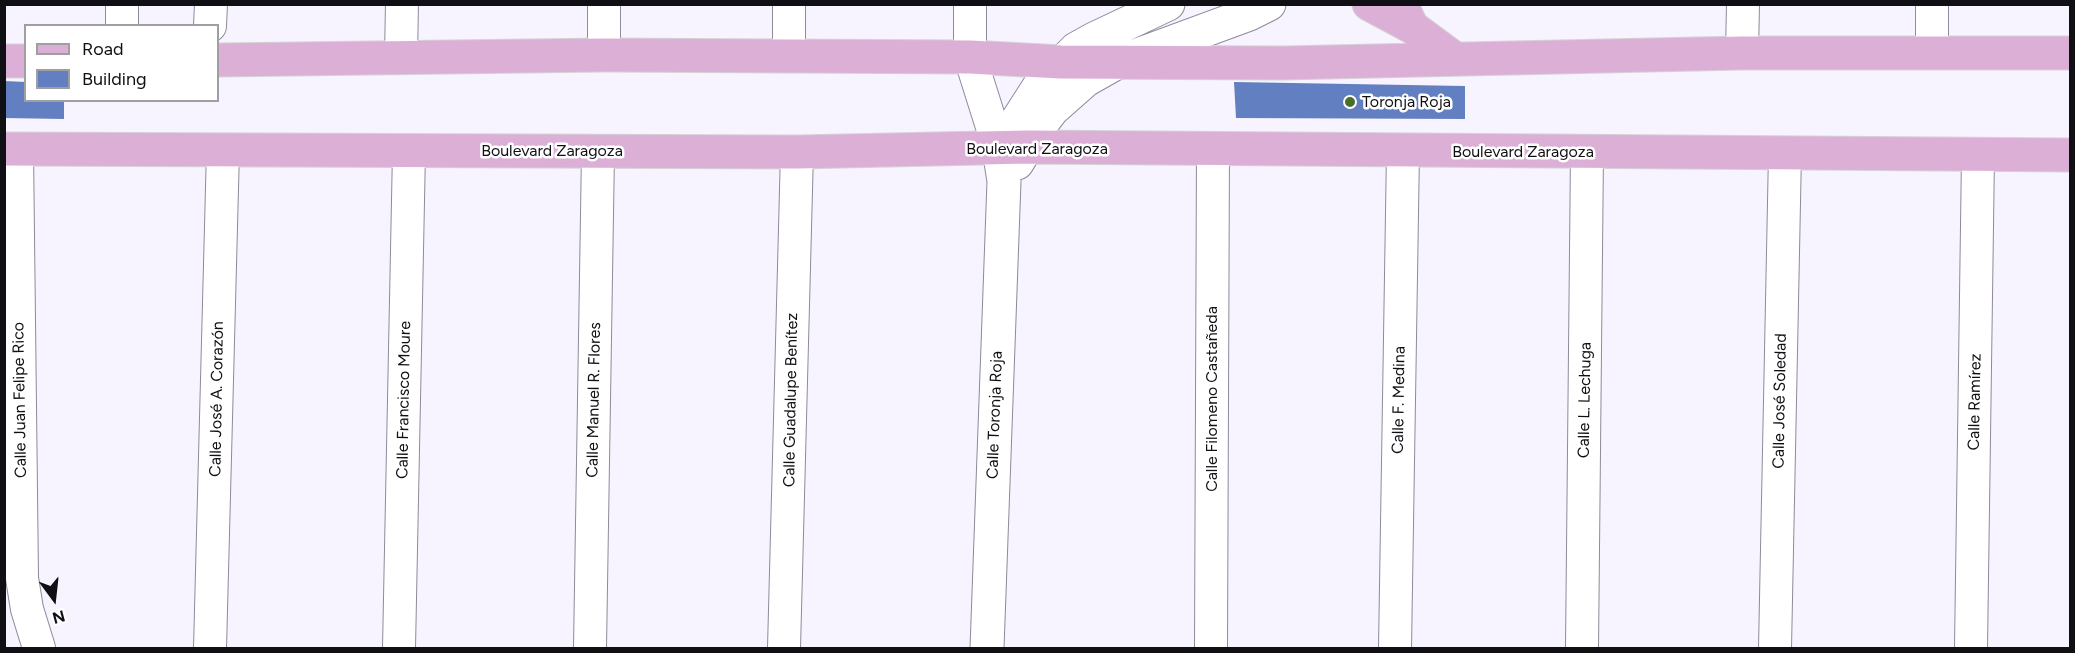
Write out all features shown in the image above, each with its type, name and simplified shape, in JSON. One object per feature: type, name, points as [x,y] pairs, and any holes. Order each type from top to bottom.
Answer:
[{"type":"main road","points":[[1369,4],[1407,16],[1454,58]]},
{"type":"main road","points":[[219,60],[604,55],[970,57],[1061,62],[1282,63],[1742,53],[2070,53]]},
{"type":"main road","points":[[4,61],[24,61]]},
{"type":"main road","name":"Boulevard Zaragoza","points":[[11,149],[797,152],[1014,148],[2070,155]]},
{"type":"street","points":[[122,4],[122,24]]},
{"type":"street","points":[[210,24],[211,4]]},
{"type":"street","points":[[401,56],[402,4]]},
{"type":"street","points":[[604,4],[604,55]]},
{"type":"street","points":[[789,4],[789,56]]},
{"type":"street","points":[[970,4],[970,57],[1014,148]]},
{"type":"street","points":[[1014,148],[1039,127],[1068,94],[1086,80],[1116,63],[1250,14],[1269,4]]},
{"type":"street","points":[[1742,53],[1743,4]]},
{"type":"street","points":[[1932,4],[1932,53]]},
{"type":"street","points":[[1014,148],[1040,85],[1061,62],[1076,49],[1094,39],[1164,6]]},
{"type":"street","name":"Calle Toronja Roja","points":[[987,648],[1004,182],[1014,148]]},
{"type":"street","name":"Calle Juan Felipe Rico","points":[[11,149],[22,578],[27,609],[39,648]]},
{"type":"street","name":"Calle Filomeno Castañeda","points":[[1211,648],[1213,149]]},
{"type":"street","name":"Calle José A. Corazón","points":[[210,648],[223,150]]},
{"type":"street","name":"Calle Francisco Moure","points":[[399,648],[409,151]]},
{"type":"street","name":"Calle F. Medina","points":[[1395,648],[1403,151]]},
{"type":"street","name":"Calle Manuel R. Flores","points":[[590,648],[597,152]]},
{"type":"street","name":"Calle Guadalupe Benítez","points":[[784,648],[797,152]]},
{"type":"street","name":"Calle L. Lechuga","points":[[1582,648],[1587,152]]},
{"type":"street","name":"Calle José Soledad","points":[[1774,648],[1785,153]]},
{"type":"street","name":"Calle Ramírez","points":[[1971,648],[1978,155]]},
{"type":"building","points":[[4,81],[24,82],[24,102],[64,102],[64,119],[4,118]]},
{"type":"building","name":"Toronja Roja","points":[[1234,82],[1465,86],[1465,119],[1236,118]]},
{"type":"place","name":"Toronja Roja","points":[[1350,102]]}]
